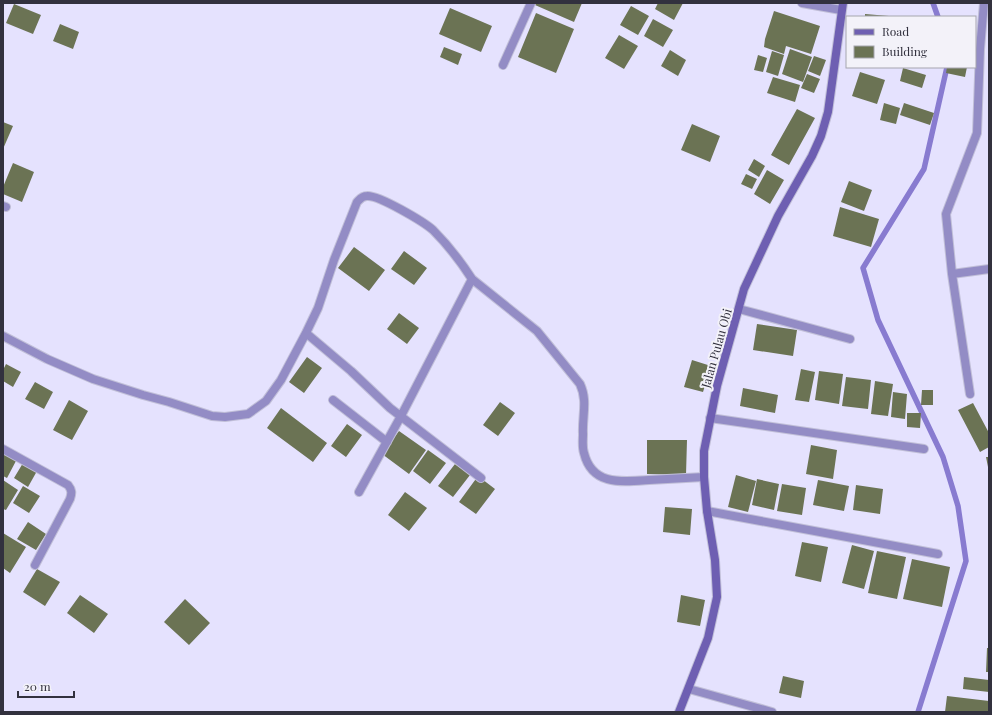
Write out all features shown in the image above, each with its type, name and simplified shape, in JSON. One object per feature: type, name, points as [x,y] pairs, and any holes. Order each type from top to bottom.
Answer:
[{"type":"street","points":[[503,65],[531,3]]},
{"type":"street","points":[[802,3],[842,6]]},
{"type":"street","points":[[970,394],[952,274],[946,214],[976,134],[984,3]]},
{"type":"street","name":"Jalan Pulau Obi","points":[[679,712],[708,638],[717,597],[715,560],[707,511],[704,477],[704,451],[717,386],[744,289],[770,232],[812,156],[821,136],[828,112],[842,6]]},
{"type":"street","points":[[3,336],[47,359],[93,379],[212,416],[225,417],[248,414],[266,401],[281,380],[318,308],[334,260],[357,202],[362,197],[368,195],[420,220],[433,230],[465,267],[472,279],[537,331],[580,384],[585,399],[582,426],[584,452],[589,466],[597,474],[605,480],[621,482],[704,477]]},
{"type":"street","points":[[952,274],[989,270]]},
{"type":"street","points":[[359,492],[401,416],[472,279]]},
{"type":"street","points":[[739,309],[850,339]]},
{"type":"street","points":[[306,333],[351,371],[390,408],[482,478]]},
{"type":"street","points":[[333,400],[387,442]]},
{"type":"street","points":[[710,418],[924,449]]},
{"type":"street","points":[[3,449],[68,485],[71,489],[72,494],[70,500],[34,566]]},
{"type":"street","points":[[707,511],[938,554]]},
{"type":"street","points":[[689,689],[772,712]]},
{"type":"building","points":[[536,3],[582,3],[574,22],[535,5]]},
{"type":"building","points":[[658,3],[683,3],[674,20],[655,9]]},
{"type":"building","points":[[14,4],[41,15],[33,34],[6,23]]},
{"type":"building","points":[[631,6],[649,16],[638,35],[620,25]]},
{"type":"building","points":[[450,8],[492,26],[481,52],[439,34]]},
{"type":"building","points":[[774,11],[820,26],[811,54],[786,46],[784,54],[764,47]]},
{"type":"building","points":[[536,13],[574,29],[556,73],[518,57]]},
{"type":"building","points":[[865,14],[889,16],[865,16]]},
{"type":"building","points":[[653,19],[673,30],[663,47],[644,36]]},
{"type":"building","points":[[60,24],[79,32],[73,49],[53,41]]},
{"type":"building","points":[[619,35],[638,46],[624,69],[605,58]]},
{"type":"building","points":[[444,47],[462,54],[458,65],[440,57]]},
{"type":"building","points":[[790,49],[812,57],[803,82],[782,74]]},
{"type":"building","points":[[670,50],[686,60],[678,76],[661,66]]},
{"type":"building","points":[[772,51],[784,55],[778,76],[766,72]]},
{"type":"building","points":[[758,55],[767,58],[763,72],[754,70]]},
{"type":"building","points":[[814,56],[826,60],[820,76],[808,71]]},
{"type":"building","points":[[903,68],[926,75],[922,88],[900,81]]},
{"type":"building","points":[[947,68],[967,68],[965,77],[946,73]]},
{"type":"building","points":[[860,72],[885,80],[877,104],[852,96]]},
{"type":"building","points":[[807,74],[820,79],[814,93],[801,88]]},
{"type":"building","points":[[773,77],[800,85],[795,102],[767,93]]},
{"type":"building","points":[[884,103],[900,108],[896,124],[880,120]]},
{"type":"building","points":[[904,103],[934,113],[930,125],[900,115]]},
{"type":"building","points":[[797,109],[815,118],[789,165],[771,155]]},
{"type":"building","points":[[3,122],[13,126],[3,149]]},
{"type":"building","points":[[692,124],[720,136],[710,162],[681,150]]},
{"type":"building","points":[[754,159],[765,166],[759,177],[748,170]]},
{"type":"building","points":[[13,163],[34,172],[22,202],[3,194],[3,187]]},
{"type":"building","points":[[767,170],[784,180],[770,204],[754,194]]},
{"type":"building","points":[[746,174],[757,179],[752,189],[741,184]]},
{"type":"building","points":[[849,181],[872,190],[864,211],[841,202]]},
{"type":"building","points":[[840,207],[879,219],[871,247],[833,236]]},
{"type":"building","points":[[354,247],[385,270],[369,291],[338,268]]},
{"type":"building","points":[[404,251],[427,268],[414,285],[391,269]]},
{"type":"building","points":[[399,313],[419,328],[407,344],[387,329]]},
{"type":"building","points":[[757,324],[797,330],[793,356],[753,350]]},
{"type":"building","points":[[307,357],[322,368],[304,393],[289,382]]},
{"type":"building","points":[[692,360],[711,366],[703,392],[684,387]]},
{"type":"building","points":[[6,364],[21,372],[13,387],[3,381],[3,370]]},
{"type":"building","points":[[801,369],[815,372],[809,402],[795,400]]},
{"type":"building","points":[[819,371],[843,374],[839,404],[815,400]]},
{"type":"building","points":[[846,377],[871,380],[868,409],[842,406]]},
{"type":"building","points":[[875,381],[893,384],[888,416],[871,414]]},
{"type":"building","points":[[35,382],[53,392],[44,409],[25,399]]},
{"type":"building","points":[[743,388],[778,395],[775,413],[740,406]]},
{"type":"building","points":[[922,390],[933,390],[933,405],[921,405]]},
{"type":"building","points":[[893,392],[907,394],[905,419],[891,417]]},
{"type":"building","points":[[69,400],[88,411],[72,440],[53,430]]},
{"type":"building","points":[[500,402],[515,413],[498,436],[483,425]]},
{"type":"building","points":[[973,403],[989,433],[989,447],[980,452],[958,410]]},
{"type":"building","points":[[281,408],[327,443],[313,462],[267,428]]},
{"type":"building","points":[[907,413],[921,413],[920,428],[907,427]]},
{"type":"building","points":[[347,424],[362,435],[346,457],[331,446]]},
{"type":"building","points":[[399,431],[426,450],[409,474],[382,454]]},
{"type":"building","points":[[647,440],[687,440],[686,475],[647,474]]},
{"type":"building","points":[[811,445],[837,450],[833,479],[806,474]]},
{"type":"building","points":[[428,450],[446,463],[430,484],[413,471]]},
{"type":"building","points":[[3,452],[17,459],[7,478],[3,476]]},
{"type":"building","points":[[986,457],[989,457],[989,467],[988,467]]},
{"type":"building","points":[[23,463],[37,471],[28,487],[14,478]]},
{"type":"building","points":[[455,464],[470,475],[453,497],[438,486]]},
{"type":"building","points":[[736,475],[756,481],[748,512],[728,507]]},
{"type":"building","points":[[478,476],[495,489],[476,514],[459,502]]},
{"type":"building","points":[[757,479],[779,484],[774,510],[752,505]]},
{"type":"building","points":[[3,480],[18,490],[6,510],[3,509]]},
{"type":"building","points":[[818,480],[849,486],[844,511],[813,505]]},
{"type":"building","points":[[782,484],[806,488],[802,515],[777,511]]},
{"type":"building","points":[[856,485],[883,489],[880,514],[853,510]]},
{"type":"building","points":[[23,486],[40,496],[29,513],[13,503]]},
{"type":"building","points":[[405,492],[427,508],[409,531],[388,515]]},
{"type":"building","points":[[665,507],[692,509],[690,535],[663,532]]},
{"type":"building","points":[[28,522],[46,534],[36,550],[17,539]]},
{"type":"building","points":[[3,533],[26,547],[10,573],[3,568]]},
{"type":"building","points":[[802,542],[828,547],[821,582],[795,576]]},
{"type":"building","points":[[852,545],[874,551],[864,589],[842,583]]},
{"type":"building","points":[[877,551],[906,557],[897,599],[868,593]]},
{"type":"building","points":[[912,559],[950,567],[942,607],[903,599]]},
{"type":"building","points":[[37,569],[60,582],[45,606],[23,592]]},
{"type":"building","points":[[80,595],[108,614],[94,633],[67,613]]},
{"type":"building","points":[[681,595],[705,600],[700,626],[677,622]]},
{"type":"building","points":[[185,599],[210,623],[189,645],[164,622]]},
{"type":"building","points":[[987,648],[989,648],[989,672],[986,672]]},
{"type":"building","points":[[783,676],[804,681],[801,698],[779,693]]},
{"type":"building","points":[[964,677],[989,680],[989,692],[963,689]]},
{"type":"building","points":[[947,696],[989,701],[989,712],[945,712]]},
{"type":"waterway","points":[[933,3],[938,16]]},
{"type":"waterway","points":[[918,712],[966,561],[958,506],[943,457],[878,320],[863,268],[924,169],[947,68]]}]
